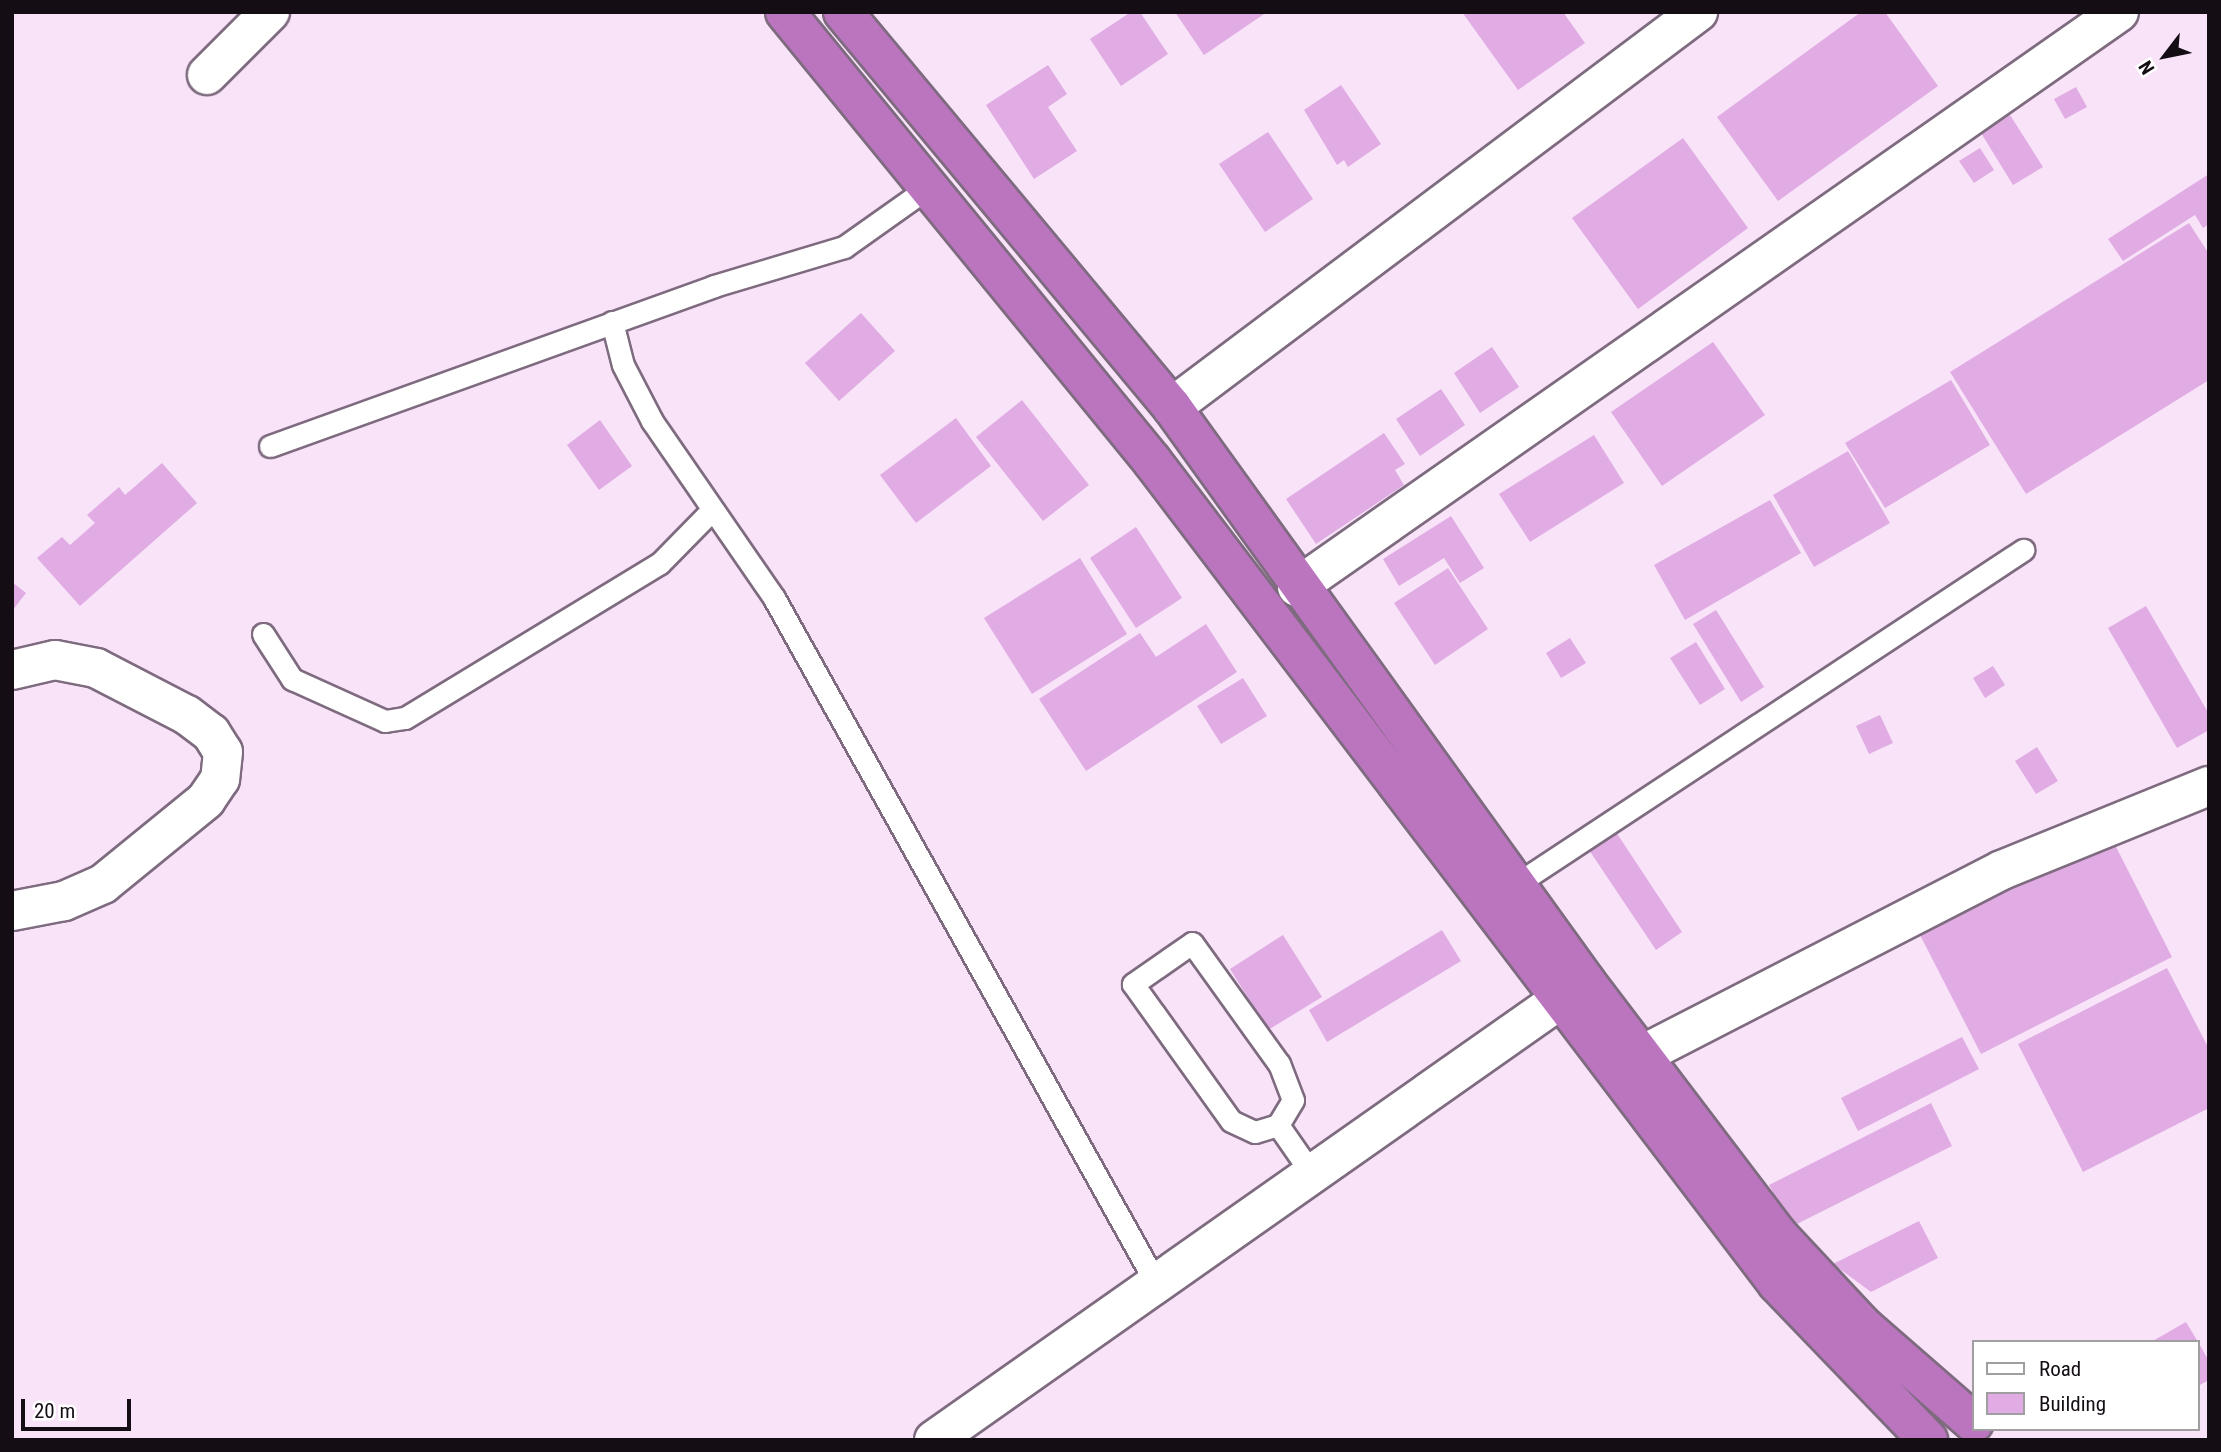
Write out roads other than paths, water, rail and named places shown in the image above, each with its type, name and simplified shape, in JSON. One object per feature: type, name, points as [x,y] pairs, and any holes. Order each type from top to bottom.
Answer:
[{"type":"highway","points":[[785,12],[930,186],[1095,399],[1152,461],[1558,1001],[1777,1283],[1928,1440]]},
{"type":"highway","points":[[843,12],[1172,407],[1297,587],[1640,1056],[1817,1280],[1972,1421]]},
{"type":"street","points":[[207,75],[270,12]]},
{"type":"street","points":[[1172,407],[1698,12]]},
{"type":"street","points":[[1297,587],[2119,12]]},
{"type":"street","points":[[12,670],[55,660],[96,668],[187,715],[211,733],[223,752],[220,779],[206,800],[103,884],[64,901],[12,911]]},
{"type":"street","points":[[1640,1056],[2002,870],[2209,786]]},
{"type":"street","points":[[940,1438],[1558,1001]]},
{"type":"lane","points":[[270,446],[491,371],[612,322],[844,247],[930,186]]},
{"type":"lane","points":[[612,322],[623,365],[652,421],[780,609],[1156,1283]]},
{"type":"lane","points":[[263,634],[292,679],[385,721],[405,718],[660,562],[712,510]]},
{"type":"lane","points":[[1515,885],[2023,550]]},
{"type":"lane","points":[[1192,943],[1279,1064],[1293,1100],[1278,1125],[1255,1132],[1231,1121],[1133,984],[1192,943]]},
{"type":"lane","points":[[1278,1125],[1312,1174]]}]
